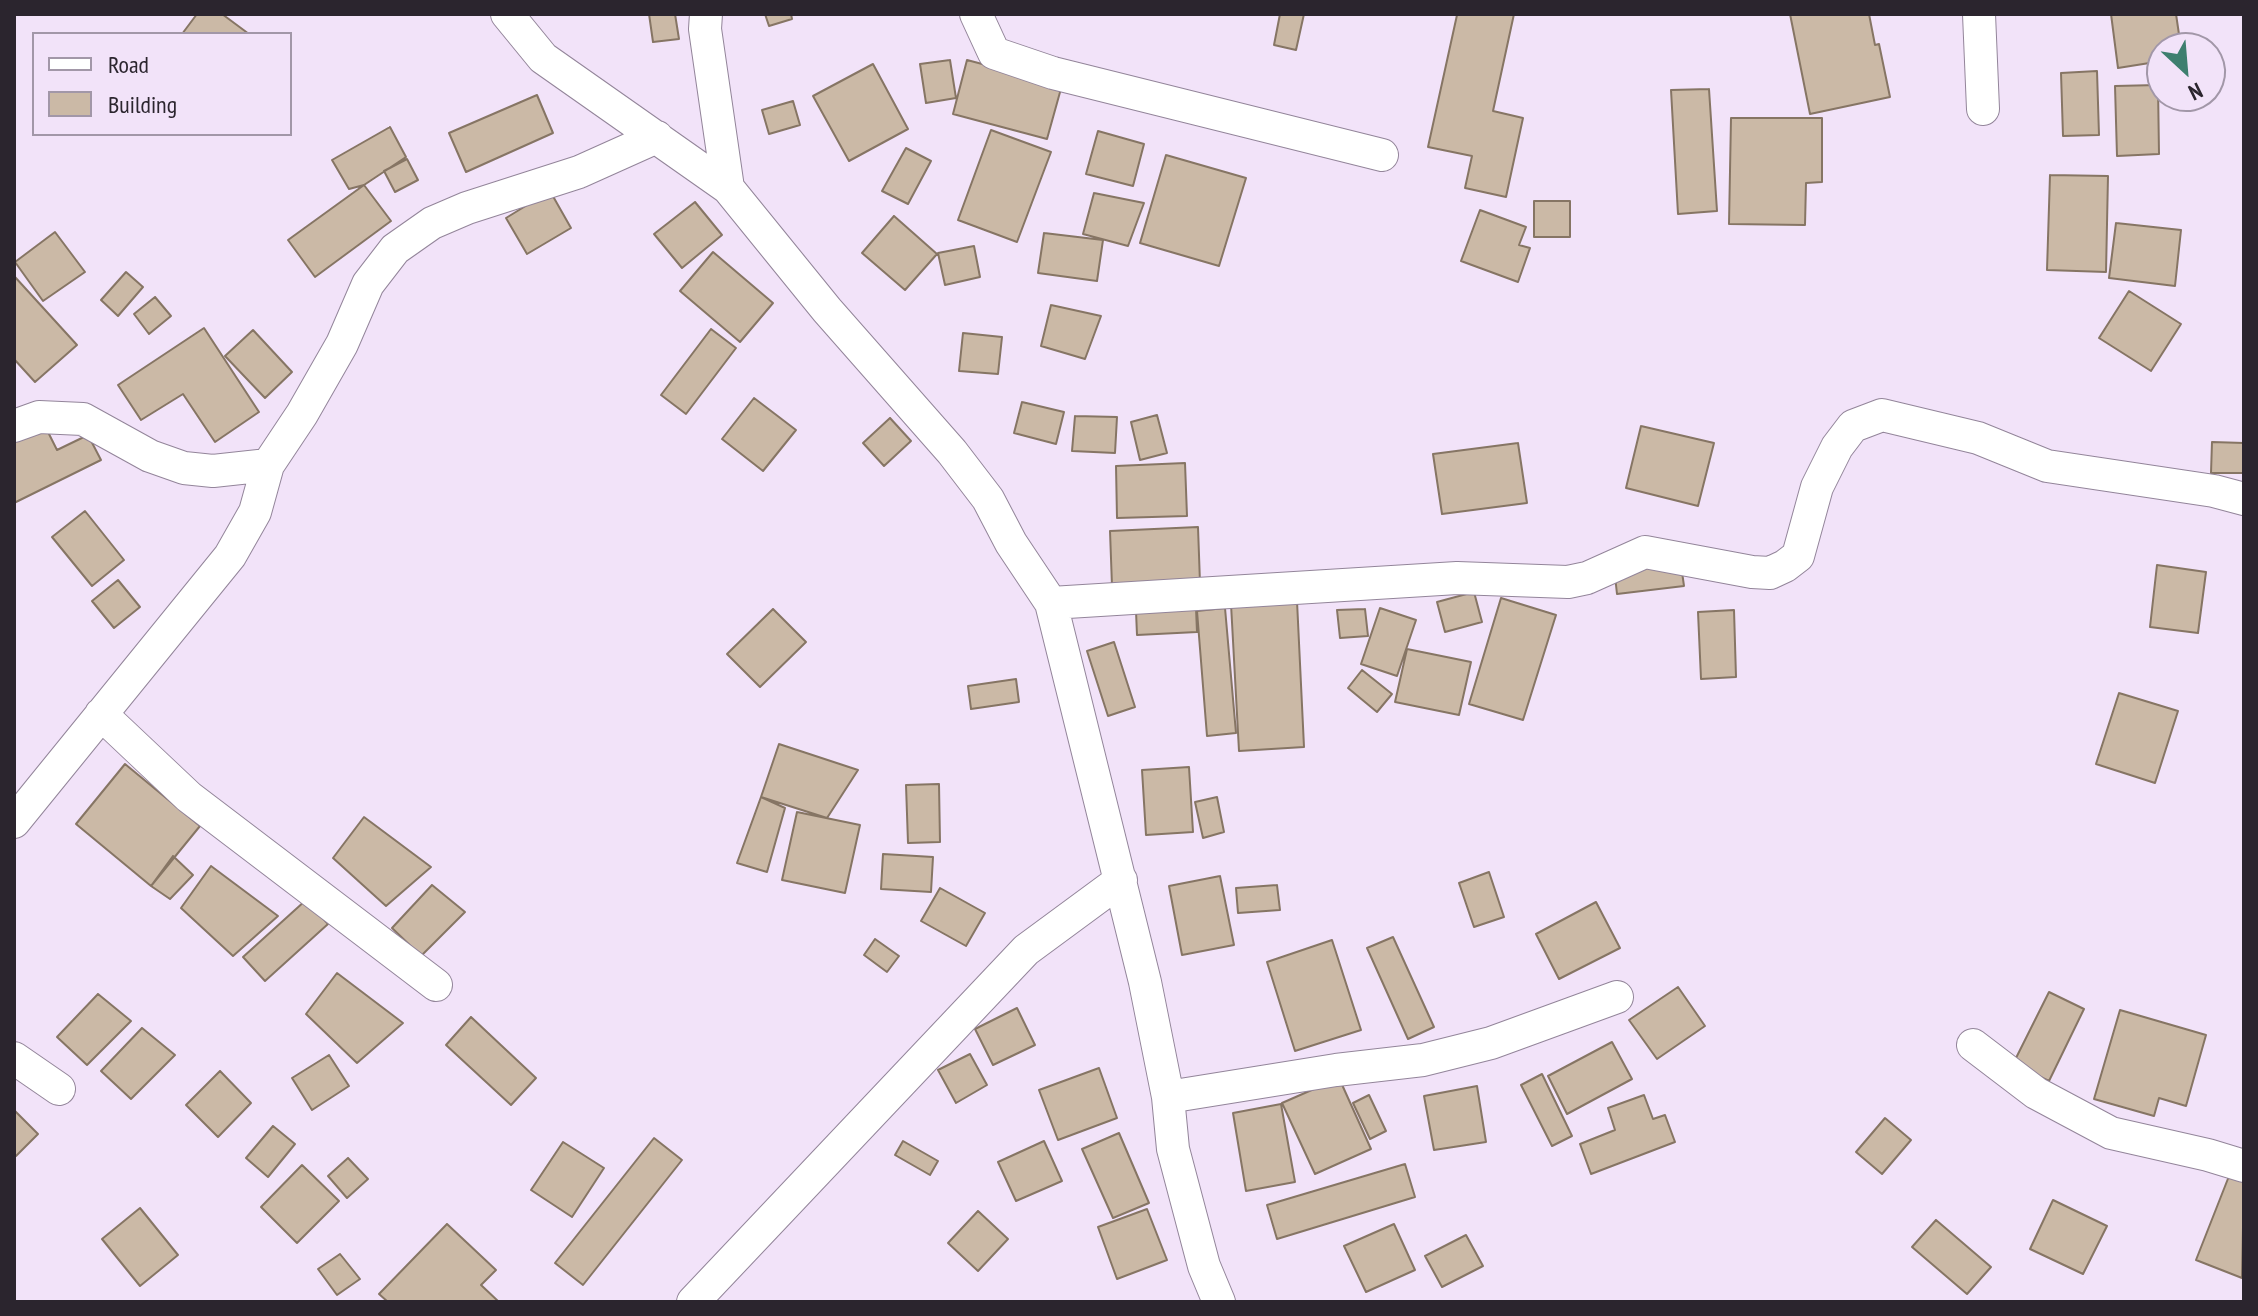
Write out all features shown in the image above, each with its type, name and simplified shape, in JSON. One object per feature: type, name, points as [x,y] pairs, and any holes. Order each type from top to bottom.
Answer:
[{"type":"street","points":[[507,14],[543,58],[728,188],[827,310],[952,452],[988,499],[1011,543],[1051,603],[1121,880],[1168,1097],[1173,1149],[1204,1266],[1219,1302]]},
{"type":"street","points":[[706,14],[705,29],[728,188]]},
{"type":"street","points":[[976,14],[994,53],[1053,73],[1382,155]]},
{"type":"street","points":[[1979,14],[1983,109]]},
{"type":"street","points":[[14,822],[230,556],[255,512],[268,465],[342,344],[368,284],[395,249],[432,223],[467,208],[579,172],[657,137]]},
{"type":"street","points":[[1051,603],[1457,578],[1568,582],[1587,578],[1645,552],[1770,573],[1798,556],[1817,487],[1837,447],[1853,426],[1882,415],[1978,438],[2047,466],[2214,491],[2244,499]]},
{"type":"street","points":[[14,426],[39,417],[83,419],[150,456],[184,468],[213,471],[268,465]]},
{"type":"street","points":[[101,714],[189,797],[436,985]]},
{"type":"street","points":[[693,1302],[1026,950],[1121,880]]},
{"type":"street","points":[[1168,1097],[1336,1070],[1423,1060],[1491,1043],[1617,997]]},
{"type":"street","points":[[1973,1045],[2036,1093],[2111,1133],[2244,1166]]},
{"type":"street","points":[[14,1058],[59,1089]]},
{"type":"building","points":[[197,14],[222,14],[246,32],[184,32]]},
{"type":"building","points":[[649,14],[675,14],[679,39],[653,42]]},
{"type":"building","points":[[765,14],[791,14],[792,19],[769,26]]},
{"type":"building","points":[[1280,14],[1304,14],[1296,50],[1274,45]]},
{"type":"building","points":[[1451,14],[1514,14],[1493,111],[1523,118],[1506,197],[1465,188],[1472,156],[1428,147],[1457,15]]},
{"type":"building","points":[[1790,14],[1869,14],[1890,97],[1810,114]]},
{"type":"building","points":[[2111,14],[2176,14],[2179,32],[2146,32],[2146,64],[2118,68]]},
{"type":"building","points":[[950,60],[956,98],[926,103],[920,64]]},
{"type":"building","points":[[967,60],[1062,85],[1047,139],[953,114]]},
{"type":"building","points":[[873,64],[908,129],[849,161],[813,96]]},
{"type":"building","points":[[2097,71],[2099,135],[2063,136],[2061,73]]},
{"type":"building","points":[[2146,85],[2146,112],[2158,112],[2159,154],[2117,156],[2115,86]]},
{"type":"building","points":[[1709,89],[1717,211],[1678,214],[1671,90]]},
{"type":"building","points":[[537,95],[553,133],[466,172],[449,133]]},
{"type":"building","points":[[793,101],[800,125],[769,134],[762,110]]},
{"type":"building","points":[[1731,118],[1822,118],[1822,182],[1806,183],[1805,225],[1729,224]]},
{"type":"building","points":[[390,127],[406,157],[364,185],[349,189],[332,160]]},
{"type":"building","points":[[991,130],[1051,152],[1017,242],[958,220]]},
{"type":"building","points":[[1098,131],[1144,144],[1133,186],[1086,174]]},
{"type":"building","points":[[906,148],[931,161],[908,204],[882,191]]},
{"type":"building","points":[[1166,155],[1246,178],[1219,266],[1140,243]]},
{"type":"building","points":[[407,159],[418,180],[395,192],[384,171]]},
{"type":"building","points":[[2050,175],[2108,176],[2106,272],[2047,270]]},
{"type":"building","points":[[364,185],[391,221],[315,277],[288,240]]},
{"type":"building","points":[[550,191],[571,228],[527,254],[506,218]]},
{"type":"building","points":[[1094,193],[1144,203],[1128,246],[1083,234]]},
{"type":"building","points":[[1534,201],[1570,201],[1570,237],[1534,237]]},
{"type":"building","points":[[695,202],[722,235],[682,268],[654,234]]},
{"type":"building","points":[[1480,210],[1526,227],[1519,245],[1530,248],[1518,282],[1461,261]]},
{"type":"building","points":[[894,216],[937,254],[905,290],[862,253]]},
{"type":"building","points":[[2116,223],[2181,230],[2175,286],[2109,278]]},
{"type":"building","points":[[55,232],[85,272],[43,301],[15,262]]},
{"type":"building","points":[[1044,233],[1103,240],[1097,281],[1038,273]]},
{"type":"building","points":[[974,246],[980,277],[945,285],[938,253]]},
{"type":"building","points":[[713,252],[773,303],[740,342],[680,291]]},
{"type":"building","points":[[126,272],[143,287],[118,316],[101,300]]},
{"type":"building","points":[[15,277],[77,345],[35,382],[14,359]]},
{"type":"building","points":[[2129,291],[2181,324],[2151,371],[2099,338]]},
{"type":"building","points":[[155,297],[171,316],[149,334],[134,314]]},
{"type":"building","points":[[1051,305],[1101,316],[1085,359],[1041,346]]},
{"type":"building","points":[[204,328],[259,412],[215,442],[183,394],[141,420],[118,385]]},
{"type":"building","points":[[711,329],[736,348],[686,414],[661,395]]},
{"type":"building","points":[[253,330],[292,372],[265,398],[225,356]]},
{"type":"building","points":[[963,333],[1002,337],[998,374],[959,371]]},
{"type":"building","points":[[754,398],[796,430],[763,471],[722,439]]},
{"type":"building","points":[[1022,402],[1064,412],[1056,444],[1014,433]]},
{"type":"building","points":[[1157,415],[1167,453],[1140,460],[1131,422]]},
{"type":"building","points":[[1075,416],[1117,417],[1115,453],[1072,451]]},
{"type":"building","points":[[890,418],[911,441],[884,466],[863,443]]},
{"type":"building","points":[[45,426],[57,450],[88,435],[101,460],[14,503],[14,441]]},
{"type":"building","points":[[1641,426],[1714,443],[1698,506],[1626,488]]},
{"type":"building","points":[[2212,442],[2244,443],[2244,473],[2211,473]]},
{"type":"building","points":[[1518,443],[1527,503],[1442,514],[1433,454]]},
{"type":"building","points":[[1185,463],[1187,516],[1117,518],[1116,466]]},
{"type":"building","points":[[85,511],[124,560],[92,586],[52,537]]},
{"type":"building","points":[[1198,527],[1200,583],[1112,586],[1110,531]]},
{"type":"building","points":[[1680,558],[1684,586],[1617,594],[1614,567]]},
{"type":"building","points":[[2157,565],[2206,572],[2198,633],[2150,627]]},
{"type":"building","points":[[118,580],[140,607],[114,628],[92,601]]},
{"type":"building","points":[[1474,592],[1482,622],[1445,632],[1437,602]]},
{"type":"building","points":[[1501,598],[1556,615],[1523,720],[1469,704]]},
{"type":"building","points":[[1297,601],[1304,747],[1239,751],[1231,604]]},
{"type":"building","points":[[1196,608],[1197,632],[1137,635],[1136,611]]},
{"type":"building","points":[[1225,608],[1236,733],[1207,736],[1197,611]]},
{"type":"building","points":[[1380,608],[1416,620],[1397,676],[1361,664]]},
{"type":"building","points":[[773,609],[806,642],[760,687],[727,654]]},
{"type":"building","points":[[1365,609],[1368,636],[1340,638],[1337,610]]},
{"type":"building","points":[[1734,610],[1736,677],[1701,679],[1698,612]]},
{"type":"building","points":[[1114,642],[1135,707],[1108,716],[1087,651]]},
{"type":"building","points":[[1407,649],[1471,662],[1459,715],[1395,702]]},
{"type":"building","points":[[1362,670],[1392,694],[1377,712],[1348,688]]},
{"type":"building","points":[[1016,679],[1019,702],[971,709],[968,686]]},
{"type":"building","points":[[2119,693],[2178,711],[2155,783],[2096,764]]},
{"type":"building","points":[[779,744],[858,770],[827,818],[761,797]]},
{"type":"building","points":[[125,764],[200,826],[151,886],[76,824]]},
{"type":"building","points":[[1189,767],[1193,832],[1146,835],[1142,770]]},
{"type":"building","points":[[939,784],[940,842],[908,843],[906,785]]},
{"type":"building","points":[[761,797],[785,808],[767,872],[737,863]]},
{"type":"building","points":[[1217,797],[1224,832],[1203,838],[1195,802]]},
{"type":"building","points":[[797,812],[860,825],[845,893],[782,880]]},
{"type":"building","points":[[364,817],[431,867],[386,906],[333,858]]},
{"type":"building","points":[[883,854],[933,857],[931,892],[881,889]]},
{"type":"building","points":[[173,856],[193,875],[170,899],[151,886]]},
{"type":"building","points":[[211,866],[278,916],[233,956],[181,908]]},
{"type":"building","points":[[1489,872],[1504,917],[1474,927],[1459,883]]},
{"type":"building","points":[[1220,876],[1234,945],[1182,955],[1169,886]]},
{"type":"building","points":[[432,885],[465,912],[421,956],[392,928]]},
{"type":"building","points":[[1277,885],[1280,910],[1238,913],[1236,888]]},
{"type":"building","points":[[940,888],[985,913],[966,946],[921,921]]},
{"type":"building","points":[[306,900],[328,924],[265,981],[243,957]]},
{"type":"building","points":[[1596,902],[1620,948],[1559,979],[1536,934]]},
{"type":"building","points":[[1393,937],[1434,1027],[1408,1039],[1367,948]]},
{"type":"building","points":[[875,939],[899,956],[887,972],[864,955]]},
{"type":"building","points":[[1332,940],[1361,1030],[1295,1051],[1267,962]]},
{"type":"building","points":[[337,973],[403,1023],[357,1063],[306,1014]]},
{"type":"building","points":[[1678,987],[1705,1026],[1657,1059],[1629,1020]]},
{"type":"building","points":[[2049,992],[2084,1009],[2049,1081],[2013,1064]]},
{"type":"building","points":[[98,994],[131,1021],[87,1065],[57,1037]]},
{"type":"building","points":[[1017,1008],[1035,1045],[993,1065],[975,1029]]},
{"type":"building","points":[[2120,1010],[2206,1035],[2186,1106],[2159,1098],[2154,1116],[2094,1099]]},
{"type":"building","points":[[471,1017],[536,1078],[511,1105],[446,1045]]},
{"type":"building","points":[[142,1028],[175,1055],[131,1099],[101,1071]]},
{"type":"building","points":[[1612,1042],[1632,1079],[1567,1114],[1548,1076]]},
{"type":"building","points":[[970,1054],[987,1085],[956,1103],[938,1070]]},
{"type":"building","points":[[329,1055],[349,1086],[312,1110],[292,1078]]},
{"type":"building","points":[[1099,1068],[1117,1118],[1058,1140],[1039,1090]]},
{"type":"building","points":[[220,1071],[251,1103],[218,1137],[186,1105]]},
{"type":"building","points":[[1542,1074],[1572,1136],[1552,1146],[1521,1085]]},
{"type":"building","points":[[1339,1078],[1371,1149],[1315,1174],[1282,1103]]},
{"type":"building","points":[[1477,1086],[1486,1142],[1434,1150],[1424,1096]]},
{"type":"building","points":[[1369,1095],[1386,1131],[1370,1139],[1353,1103]]},
{"type":"building","points":[[1644,1095],[1653,1119],[1665,1115],[1675,1142],[1591,1174],[1580,1144],[1615,1130],[1608,1108]]},
{"type":"building","points":[[1281,1104],[1295,1182],[1246,1191],[1233,1113]]},
{"type":"building","points":[[14,1110],[38,1134],[16,1156],[14,1154]]},
{"type":"building","points":[[1885,1118],[1911,1140],[1882,1174],[1856,1152]]},
{"type":"building","points":[[273,1126],[295,1144],[268,1177],[246,1158]]},
{"type":"building","points":[[1119,1133],[1149,1203],[1113,1218],[1082,1149]]},
{"type":"building","points":[[654,1138],[682,1160],[583,1285],[555,1263]]},
{"type":"building","points":[[903,1141],[938,1161],[930,1175],[895,1155]]},
{"type":"building","points":[[1044,1141],[1062,1181],[1016,1201],[998,1162]]},
{"type":"building","points":[[563,1142],[604,1168],[572,1217],[531,1190]]},
{"type":"building","points":[[348,1158],[368,1179],[347,1198],[328,1176]]},
{"type":"building","points":[[1405,1164],[1415,1197],[1277,1239],[1267,1205]]},
{"type":"building","points":[[302,1165],[339,1201],[297,1243],[261,1207]]},
{"type":"building","points":[[2231,1171],[2244,1177],[2242,1278],[2196,1260]]},
{"type":"building","points":[[2053,1200],[2107,1226],[2083,1274],[2030,1249]]},
{"type":"building","points":[[140,1208],[178,1255],[140,1286],[102,1239]]},
{"type":"building","points":[[1147,1209],[1167,1260],[1117,1279],[1098,1227]]},
{"type":"building","points":[[978,1211],[1008,1239],[978,1271],[948,1243]]},
{"type":"building","points":[[1936,1220],[1991,1267],[1967,1294],[1912,1247]]},
{"type":"building","points":[[447,1224],[496,1270],[481,1285],[499,1302],[388,1302],[379,1294]]},
{"type":"building","points":[[1394,1224],[1415,1270],[1366,1292],[1344,1246]]},
{"type":"building","points":[[1466,1235],[1483,1266],[1442,1287],[1425,1256]]},
{"type":"building","points":[[340,1254],[360,1279],[337,1295],[318,1269]]}]
